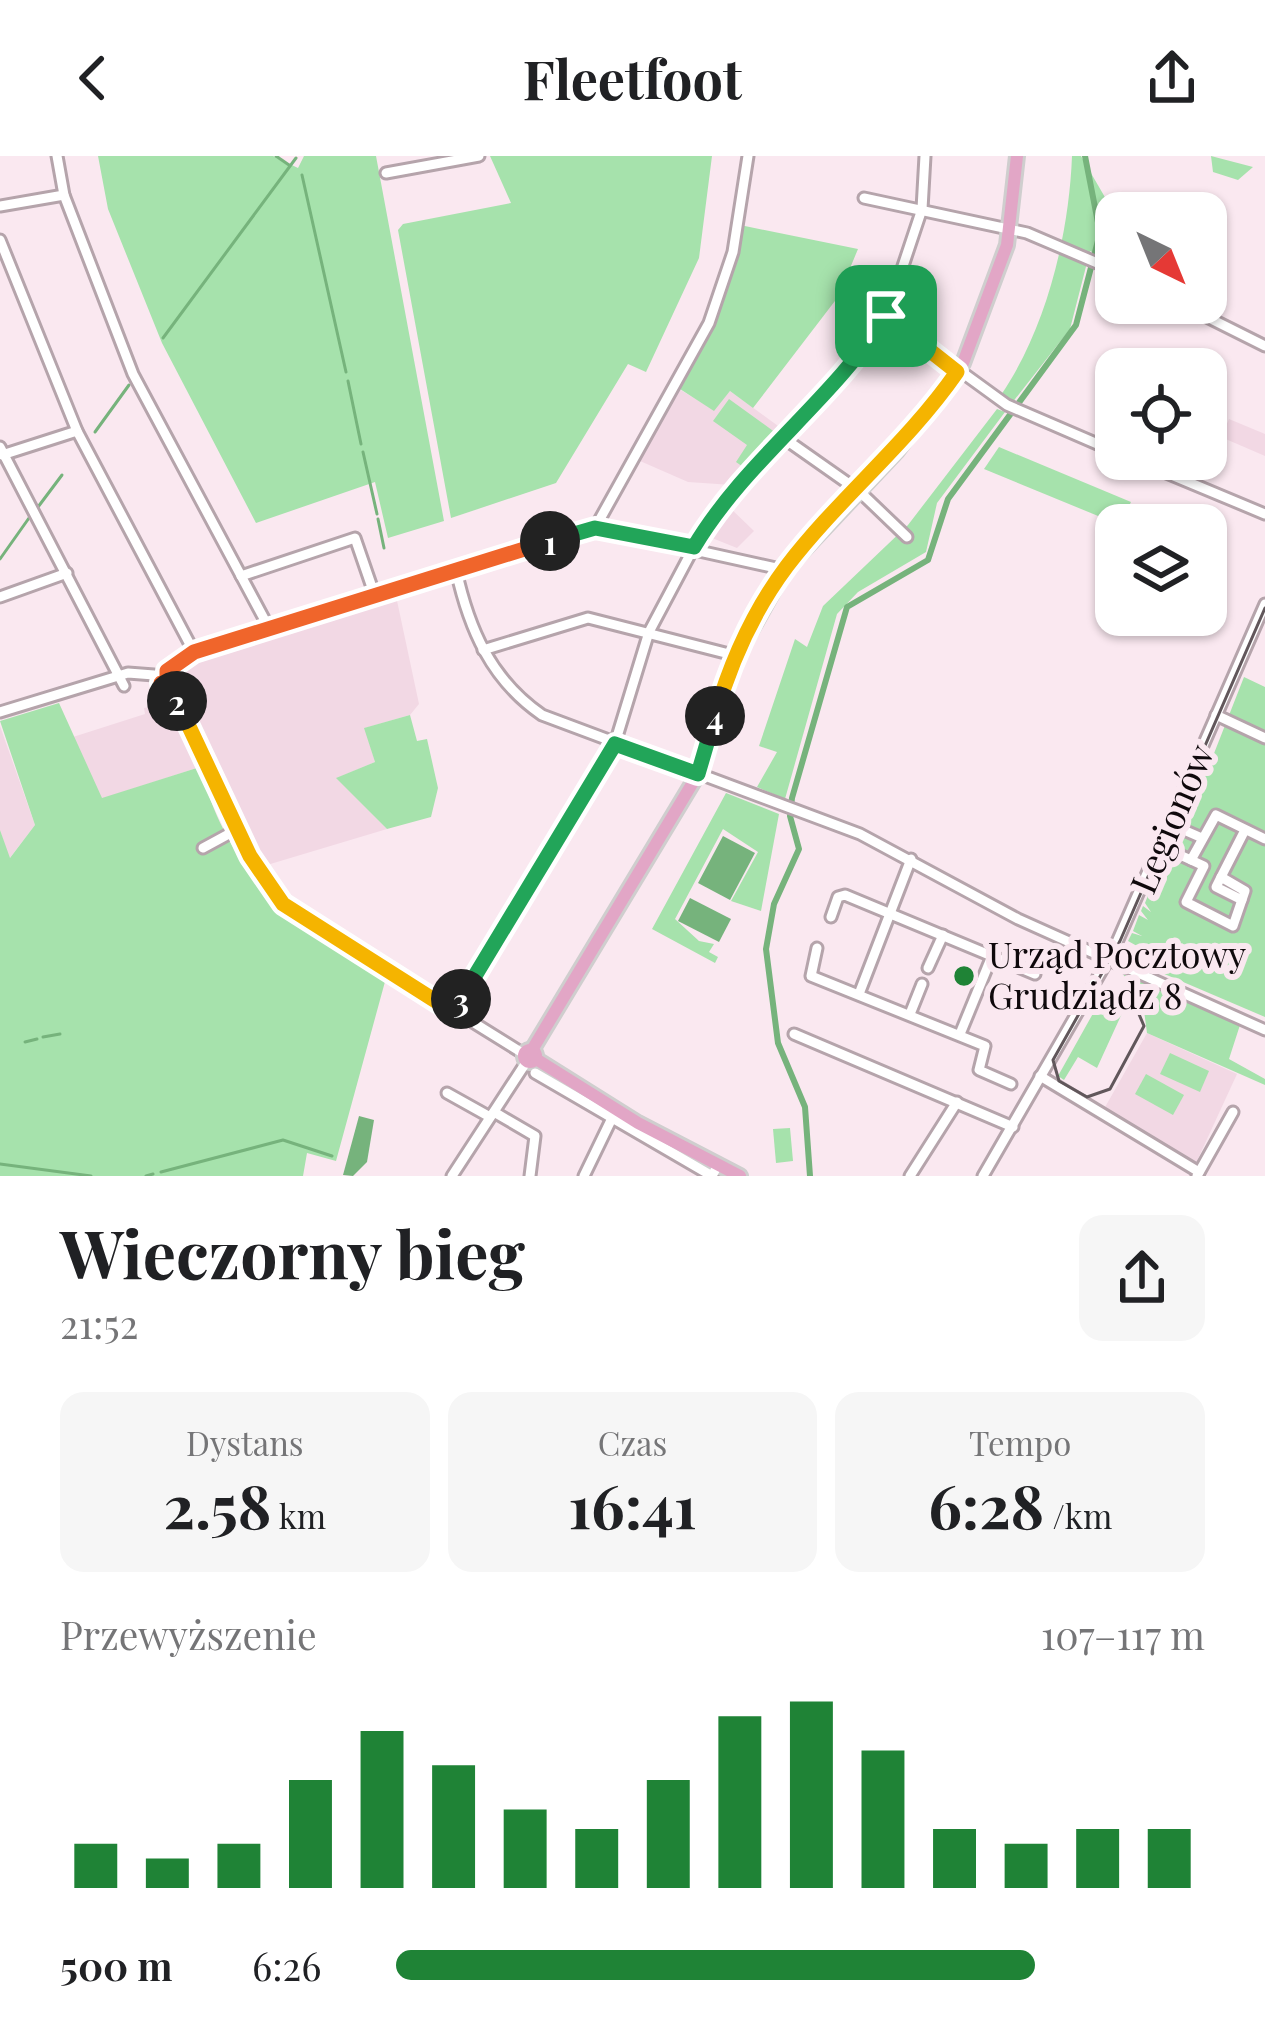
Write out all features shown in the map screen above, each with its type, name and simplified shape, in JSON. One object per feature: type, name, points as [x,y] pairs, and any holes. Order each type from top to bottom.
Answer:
[{"type":"main road","points":[[740,1176],[715,1170],[613,1115],[531,1059],[698,774],[736,656],[785,570],[957,372],[987,308],[1010,229],[1017,156]]},
{"type":"street","points":[[57,156],[64,195],[141,392],[269,628]]},
{"type":"street","points":[[386,173],[479,156]]},
{"type":"street","points":[[595,528],[710,322],[746,204],[748,156]]},
{"type":"street","points":[[453,1012],[615,744],[649,632],[694,547],[716,512],[785,439],[886,316],[922,209],[925,156]]},
{"type":"street","points":[[0,206],[64,195]]},
{"type":"street","points":[[864,198],[1010,229],[1095,260]]},
{"type":"street","points":[[0,240],[76,431],[194,652]]},
{"type":"street","points":[[886,316],[1012,408],[1095,443]]},
{"type":"street","points":[[1221,324],[1265,346]]},
{"type":"street","points":[[76,431],[1,453],[123,680]]},
{"type":"street","points":[[785,439],[859,490],[907,537]]},
{"type":"street","points":[[1183,480],[1265,514]]},
{"type":"street","points":[[0,712],[123,680],[164,680],[194,652],[595,528],[785,570]]},
{"type":"street","points":[[241,576],[355,538],[375,596]]},
{"type":"street","points":[[459,569],[483,650],[523,702],[553,720],[792,807],[910,859],[1018,919],[1265,1030]]},
{"type":"street","points":[[0,597],[67,573]]},
{"type":"street","name":"Legionów","points":[[982,1176],[1110,957],[1261,623],[1265,604]]},
{"type":"street","points":[[483,650],[588,618],[736,656]]},
{"type":"street","points":[[164,680],[185,711],[224,810],[243,830],[261,874],[292,911],[531,1059],[452,1176]]},
{"type":"street","points":[[1216,715],[1265,737]]},
{"type":"street","points":[[1191,860],[1216,814],[1265,839]]},
{"type":"street","points":[[1170,824],[1202,838]]},
{"type":"street","points":[[202,848],[243,830]]},
{"type":"street","points":[[1160,846],[1204,866],[1186,902],[1233,926],[1244,890],[1221,877],[1245,830]]},
{"type":"street","points":[[859,994],[910,859]]},
{"type":"street","points":[[831,916],[844,895],[1035,974]]},
{"type":"street","points":[[928,968],[943,935]]},
{"type":"street","points":[[817,948],[808,974],[986,1046],[979,1070],[1011,1084]]},
{"type":"street","points":[[960,1034],[992,956]]},
{"type":"street","points":[[910,1014],[922,984]]},
{"type":"street","points":[[794,1034],[1011,1125]]},
{"type":"street","points":[[1040,1076],[1198,1174],[1233,1112]]},
{"type":"street","points":[[447,1093],[535,1136],[530,1176]]},
{"type":"street","points":[[910,1176],[957,1102]]},
{"type":"street","points":[[584,1176],[613,1115]]},
{"type":"shaded area","points":[[98,156],[273,156],[298,168],[304,156],[376,156],[444,521],[388,538],[375,482],[256,523],[162,343],[108,209]]},
{"type":"shaded area","points":[[490,156],[712,156],[699,258],[646,372],[628,364],[556,483],[451,518],[398,230],[403,224],[511,203]]},
{"type":"shaded area","points":[[1072,156],[1081,156],[1102,192],[1095,192],[1095,253],[1090,251],[1070,329],[1012,403],[1001,395],[1031,341],[1052,281]]},
{"type":"shaded area","points":[[1211,156],[1253,167],[1238,180],[1213,172]]},
{"type":"shaded area","points":[[740,225],[858,249],[838,297],[753,408],[730,391],[714,411],[680,389],[725,292]]},
{"type":"shaded area","points":[[679,389],[714,410],[730,391],[785,431],[732,485],[688,482],[640,461]]},
{"type":"shaded area","points":[[729,399],[776,433],[746,469],[736,462],[747,445],[713,421]]},
{"type":"shaded area","points":[[997,409],[1005,412],[937,503],[926,552],[858,592],[837,614],[785,799],[757,787],[777,752],[759,746],[795,639],[807,647],[823,606],[908,525]]},
{"type":"shaded area","points":[[1229,419],[1265,434],[1265,456],[1227,440]]},
{"type":"shaded area","points":[[999,447],[1131,502],[1095,504],[1095,515],[984,469]]},
{"type":"shaded area","points":[[728,506],[754,531],[737,548],[707,536]]},
{"type":"shaded area","points":[[396,596],[419,704],[410,715],[365,728],[375,762],[337,778],[387,829],[267,865],[229,796],[173,671]]},
{"type":"shaded area","points":[[1244,677],[1265,687],[1265,1017],[1134,961],[1137,946],[1128,941],[1132,933],[1142,936],[1133,931],[1139,915],[1148,920],[1141,911],[1143,906],[1151,912],[1145,903],[1149,893],[1158,896]]},
{"type":"shaded area","points":[[59,703],[102,798],[200,767],[229,839],[269,894],[322,937],[386,978],[336,1161],[307,1153],[303,1176],[0,1176],[0,830],[10,858],[35,825],[0,721]]},
{"type":"shaded area","points":[[169,704],[200,767],[101,799],[73,737],[145,714],[144,708]]},
{"type":"shaded area","points":[[410,715],[417,741],[427,739],[438,788],[431,817],[387,829],[336,778],[375,762],[364,728]]},
{"type":"shaded area","points":[[0,726],[35,825],[9,859],[0,830]]},
{"type":"shaded area","points":[[726,793],[779,814],[761,911],[731,901],[758,852],[723,829],[675,919],[699,941],[714,944],[709,952],[718,957],[715,963],[652,929]]},
{"type":"shaded area","points":[[723,836],[755,853],[730,900],[698,883]]},
{"type":"shaded area","points":[[690,898],[731,919],[719,942],[678,921]]},
{"type":"shaded area","points":[[1120,970],[1240,1025],[1229,1059],[1265,1079],[1265,1085],[1147,1033],[1143,1003]]},
{"type":"shaded area","points":[[1113,993],[1124,1009],[1097,1068],[1078,1057],[1064,1080],[1058,1076],[1100,1001],[1106,1004]]},
{"type":"shaded area","points":[[1147,1033],[1237,1074],[1196,1163],[1104,1109]]},
{"type":"shaded area","points":[[1170,1053],[1209,1071],[1200,1092],[1160,1074]]},
{"type":"shaded area","points":[[1146,1074],[1184,1095],[1173,1115],[1135,1094]]},
{"type":"shaded area","points":[[359,1116],[374,1120],[367,1162],[353,1176],[343,1175]]},
{"type":"shaded area","points":[[790,1128],[793,1161],[776,1163],[773,1129]]},
{"type":"waterway","points":[[276,156],[289,165]]},
{"type":"waterway","points":[[810,1176],[805,1107],[778,1043],[766,949],[774,904],[799,849],[790,816],[792,798],[847,607],[928,560],[948,499],[1076,325],[1100,233],[1085,156]]},
{"type":"waterway","points":[[163,338],[296,158]]},
{"type":"waterway","points":[[302,175],[346,372]]},
{"type":"waterway","points":[[348,381],[361,444]]},
{"type":"waterway","points":[[95,432],[129,385]]},
{"type":"waterway","points":[[363,452],[377,514]]},
{"type":"waterway","points":[[38,507],[62,475]]},
{"type":"waterway","points":[[0,559],[29,518]]},
{"type":"waterway","points":[[378,519],[384,548]]},
{"type":"waterway","points":[[43,1037],[60,1034]]},
{"type":"waterway","points":[[25,1042],[37,1039]]},
{"type":"waterway","points":[[161,1172],[283,1140],[332,1156]]},
{"type":"waterway","points":[[0,1164],[91,1176]]},
{"type":"waterway","points":[[146,1176],[153,1174]]},
{"type":"tram line","points":[[1133,1000],[1144,1026],[1110,1089],[1087,1097],[1059,1081],[1053,1060],[1120,941],[1265,608]]},
{"type":"place","name":"Urząd Pocztowy Grudziądz 8","points":[[964,976]]},
{"type":"route","points":[[886,316],[957,372],[897,451],[785,570],[736,656],[698,774],[615,744],[453,1012],[283,904],[250,856],[185,711],[161,683],[167,681],[167,671],[196,651],[595,528],[694,547],[716,512],[859,356],[886,316]]}]
